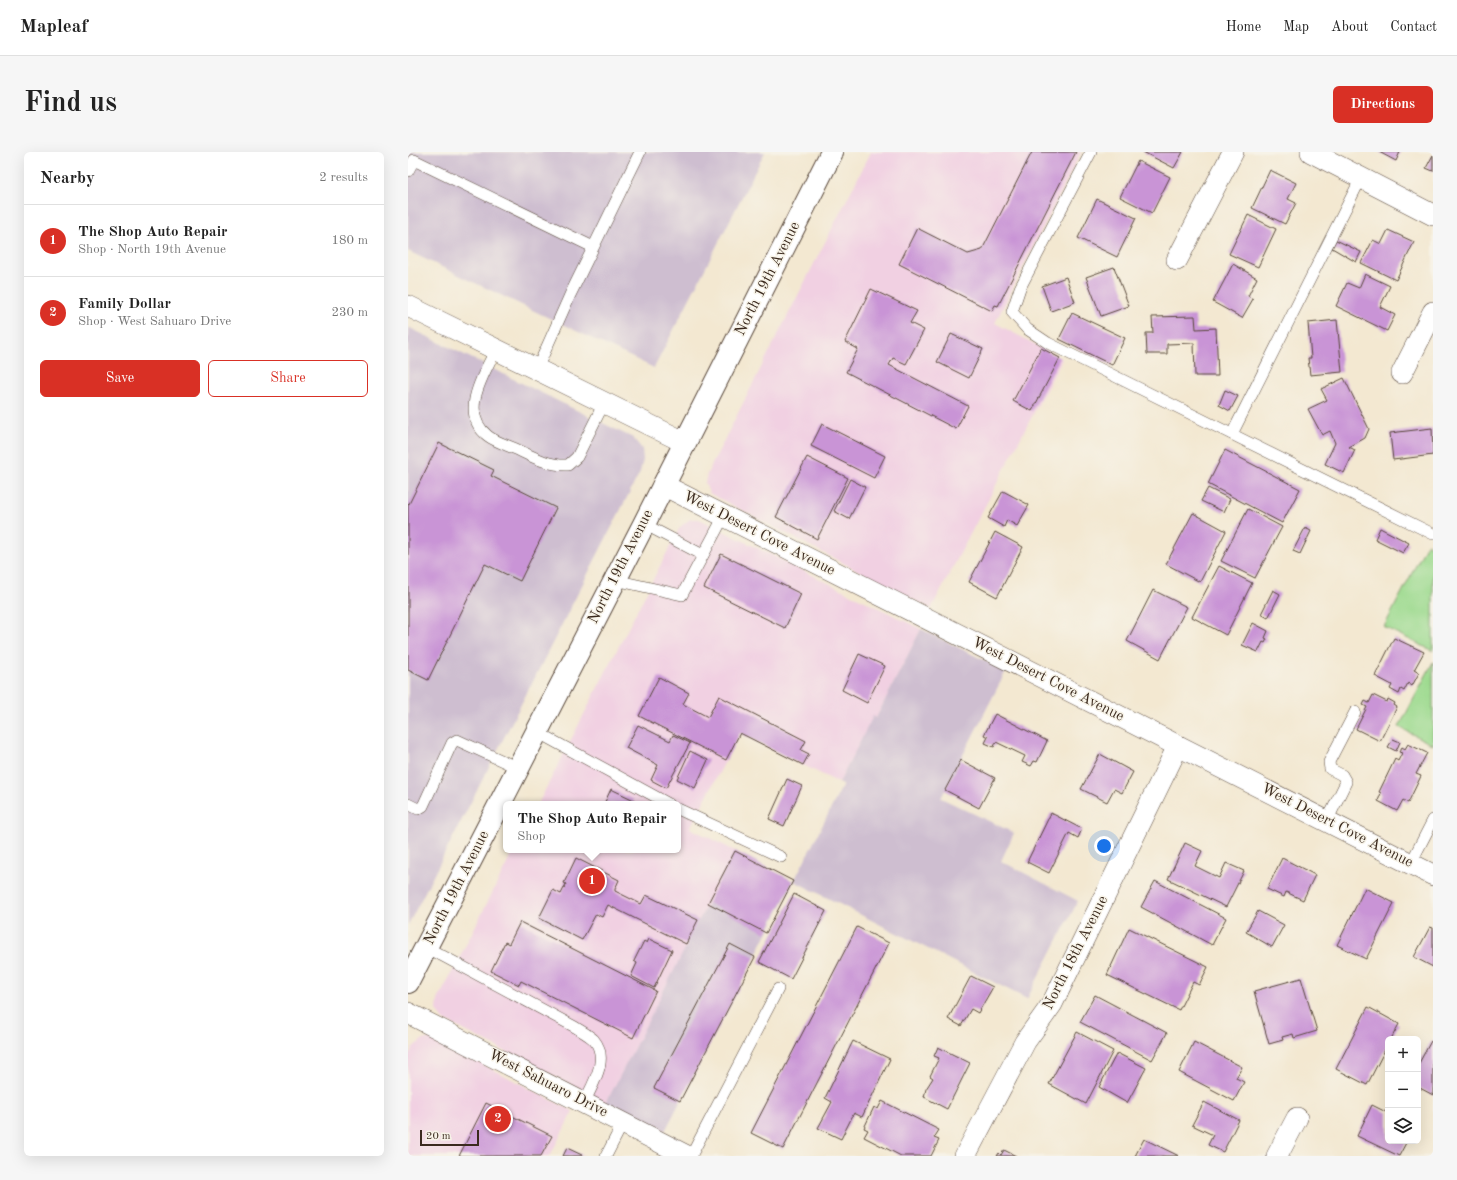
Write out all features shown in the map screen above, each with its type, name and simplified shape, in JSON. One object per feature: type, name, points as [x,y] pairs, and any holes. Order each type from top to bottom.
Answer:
[{"type":"main road","name":"North 19th Avenue","points":[[408,982],[644,524],[684,442],[832,152]]},
{"type":"street","points":[[1177,260],[1232,152]]},
{"type":"street","points":[[1318,154],[1433,215]]},
{"type":"street","points":[[408,306],[684,442]]},
{"type":"street","points":[[1402,373],[1433,312]]},
{"type":"street","name":"West Desert Cove Avenue","points":[[663,485],[1433,875]]},
{"type":"street","name":"North 18th Avenue","points":[[965,1156],[1025,1042],[1052,1004],[1178,746]]},
{"type":"street","name":"West Sahuaro Drive","points":[[408,1013],[687,1156]]},
{"type":"street","points":[[1277,1156],[1297,1118]]},
{"type":"lane","points":[[537,369],[570,295],[640,152]]},
{"type":"lane","points":[[1091,152],[1020,288],[1012,312],[1027,328],[1048,343],[1433,534]]},
{"type":"lane","points":[[408,171],[414,160],[593,247]]},
{"type":"lane","points":[[1232,434],[1361,178]]},
{"type":"lane","points":[[496,349],[474,396],[474,412],[478,425],[488,436],[539,460],[559,465],[568,465],[577,457],[604,403]]},
{"type":"lane","points":[[615,580],[682,595],[724,516]]},
{"type":"lane","points":[[644,524],[703,555]]},
{"type":"lane","points":[[1327,821],[1346,782],[1342,775],[1330,769],[1329,762],[1355,712]]},
{"type":"lane","points":[[537,732],[664,801]]},
{"type":"lane","points":[[408,804],[418,809],[423,806],[452,743],[457,740],[518,768]]},
{"type":"lane","points":[[681,810],[781,857]]},
{"type":"lane","points":[[1411,863],[1433,820]]},
{"type":"lane","points":[[426,947],[575,1027],[593,1039],[599,1048],[600,1062],[597,1076],[584,1103]]},
{"type":"lane","points":[[691,1156],[778,989]]},
{"type":"lane","points":[[606,1156],[623,1123]]},
{"type":"shaded area","points":[[408,152],[765,152],[654,368],[408,251]]},
{"type":"shaded area","points":[[871,152],[1081,152],[995,323],[1062,359],[931,609],[709,493],[705,483],[707,474]]},
{"type":"shaded area","points":[[408,327],[633,438],[642,449],[643,460],[640,472],[408,925]]},
{"type":"shaded area","points":[[690,519],[699,519],[921,629],[876,718],[873,717],[839,783],[740,733],[690,828],[735,851],[699,921],[698,920],[686,944],[688,945],[606,1103],[442,1019],[437,1010],[438,1000],[512,853],[681,853],[681,801],[540,801],[680,527]]},
{"type":"shaded area","points":[[921,629],[1006,671],[941,798],[1014,833],[1001,861],[1078,901],[1027,999],[794,881],[843,785],[839,783],[873,716],[876,718]]},
{"type":"shaded area","points":[[735,851],[794,881],[665,1131],[606,1103],[687,945],[686,944],[698,920]]},
{"type":"shaded area","points":[[432,1038],[573,1111],[550,1156],[408,1156],[408,1058],[413,1047],[422,1040]]},
{"type":"green space","points":[[1427,544],[1433,547],[1433,651],[1384,627]]},
{"type":"green space","points":[[1433,662],[1433,745],[1399,727]]},
{"type":"building","points":[[1032,152],[1076,152],[998,306],[995,305],[992,311],[899,264],[917,228],[968,254],[982,250]]},
{"type":"building","points":[[1143,152],[1183,152],[1174,168]]},
{"type":"building","points":[[1379,152],[1400,152],[1396,161]]},
{"type":"building","points":[[1433,155],[1433,171],[1426,168]]},
{"type":"building","points":[[1138,161],[1170,177],[1152,213],[1120,197]]},
{"type":"building","points":[[1270,170],[1296,183],[1288,199],[1296,203],[1285,224],[1252,208]]},
{"type":"building","points":[[1097,199],[1136,218],[1117,257],[1078,238]]},
{"type":"building","points":[[1248,215],[1276,229],[1258,267],[1229,254]]},
{"type":"building","points":[[1388,230],[1414,242],[1396,280],[1361,263],[1373,240],[1381,244]]},
{"type":"building","points":[[1336,240],[1361,252],[1356,262],[1332,248]]},
{"type":"building","points":[[1233,264],[1257,278],[1248,296],[1253,299],[1242,318],[1213,302]]},
{"type":"building","points":[[1114,267],[1129,306],[1101,316],[1086,277]]},
{"type":"building","points":[[1365,274],[1390,286],[1380,307],[1395,315],[1387,331],[1336,306],[1347,283],[1359,288]]},
{"type":"building","points":[[1066,277],[1075,302],[1051,311],[1042,286]]},
{"type":"building","points":[[871,289],[917,311],[910,323],[924,330],[906,364],[893,358],[889,365],[968,406],[956,429],[846,372],[858,349],[845,342]]},
{"type":"building","points":[[1072,313],[1125,338],[1112,365],[1059,339]]},
{"type":"building","points":[[1195,316],[1196,329],[1216,328],[1218,376],[1195,376],[1194,343],[1167,344],[1167,354],[1147,354],[1146,333],[1153,333],[1152,317]]},
{"type":"building","points":[[1337,320],[1342,372],[1310,375],[1308,358],[1311,358],[1308,323]]},
{"type":"building","points":[[951,334],[983,349],[969,378],[937,362]]},
{"type":"building","points":[[1041,348],[1060,358],[1032,411],[1013,401]]},
{"type":"building","points":[[1344,378],[1369,429],[1365,438],[1349,447],[1355,450],[1344,473],[1325,464],[1335,443],[1330,431],[1322,435],[1308,409],[1327,400],[1321,389]]},
{"type":"building","points":[[1225,390],[1238,396],[1230,411],[1219,405]]},
{"type":"building","points":[[822,424],[885,456],[874,478],[811,446]]},
{"type":"building","points":[[1432,428],[1433,455],[1393,460],[1390,433]]},
{"type":"building","points":[[439,443],[494,470],[491,476],[556,508],[520,581],[485,564],[428,680],[408,670],[408,503],[409,504]]},
{"type":"building","points":[[1225,450],[1300,489],[1282,523],[1208,484]]},
{"type":"building","points":[[807,457],[848,478],[817,539],[776,517]]},
{"type":"building","points":[[850,479],[865,487],[849,519],[834,511]]},
{"type":"building","points":[[1208,488],[1230,499],[1224,512],[1201,501]]},
{"type":"building","points":[[1003,491],[1029,505],[1017,526],[1007,520],[1004,527],[988,518]]},
{"type":"building","points":[[1248,509],[1282,527],[1255,578],[1221,561]]},
{"type":"building","points":[[1193,513],[1226,531],[1200,582],[1166,564]]},
{"type":"building","points":[[1305,528],[1311,531],[1300,554],[1293,551]]},
{"type":"building","points":[[1380,528],[1409,543],[1403,553],[1375,539]]},
{"type":"building","points":[[995,532],[1023,547],[997,597],[969,582]]},
{"type":"building","points":[[721,554],[801,594],[785,628],[704,588]]},
{"type":"building","points":[[1219,566],[1252,583],[1226,635],[1192,617]]},
{"type":"building","points":[[1153,590],[1187,607],[1160,659],[1127,641]]},
{"type":"building","points":[[1273,590],[1280,594],[1268,618],[1261,614]]},
{"type":"building","points":[[1253,623],[1268,631],[1265,638],[1267,639],[1265,643],[1263,642],[1258,652],[1242,645]]},
{"type":"building","points":[[1394,638],[1424,652],[1414,670],[1419,673],[1412,686],[1408,683],[1404,691],[1401,689],[1399,694],[1390,689],[1392,685],[1375,676]]},
{"type":"building","points":[[859,654],[885,666],[867,703],[842,690]]},
{"type":"building","points":[[659,677],[689,693],[683,704],[708,717],[719,696],[806,741],[801,750],[809,754],[803,765],[740,733],[726,760],[639,716]]},
{"type":"building","points":[[1373,695],[1387,702],[1388,699],[1395,703],[1394,705],[1397,707],[1380,741],[1356,729],[1367,707],[1363,705],[1365,701],[1369,703]]},
{"type":"building","points":[[995,714],[1047,741],[1037,762],[1034,761],[1031,766],[1022,762],[1025,756],[996,742],[994,747],[985,743],[988,737],[984,735]]},
{"type":"building","points":[[638,725],[670,741],[673,735],[690,743],[666,788],[651,780],[658,765],[626,748]]},
{"type":"building","points":[[1393,739],[1400,742],[1396,751],[1388,747]]},
{"type":"building","points":[[1408,744],[1427,753],[1416,774],[1421,776],[1408,803],[1403,800],[1397,811],[1378,801],[1381,793],[1379,792],[1395,759],[1398,761],[1402,753],[1399,752],[1402,747],[1405,749]]},
{"type":"building","points":[[690,751],[708,760],[695,788],[677,779]]},
{"type":"building","points":[[1100,754],[1133,772],[1122,793],[1114,789],[1107,802],[1081,789]]},
{"type":"building","points":[[961,760],[995,778],[979,808],[945,790]]},
{"type":"building","points":[[787,779],[802,786],[784,826],[769,819]]},
{"type":"building","points":[[611,789],[634,800],[634,801],[605,801]]},
{"type":"building","points":[[1051,813],[1082,829],[1078,838],[1069,833],[1049,873],[1027,862]]},
{"type":"building","points":[[1185,843],[1202,851],[1195,866],[1219,878],[1226,863],[1244,871],[1226,907],[1168,879]]},
{"type":"building","points":[[735,851],[793,881],[766,933],[708,903]]},
{"type":"building","points":[[576,858],[619,880],[615,891],[641,904],[646,895],[698,920],[686,944],[608,905],[602,917],[596,914],[582,940],[539,918],[553,890],[561,894],[566,884],[564,883]]},
{"type":"building","points":[[1282,858],[1315,875],[1303,900],[1286,892],[1284,897],[1267,889]]},
{"type":"building","points":[[1155,881],[1226,918],[1212,945],[1141,907]]},
{"type":"building","points":[[1365,888],[1394,903],[1366,959],[1337,945]]},
{"type":"building","points":[[794,894],[826,911],[791,979],[759,962]]},
{"type":"building","points":[[1258,911],[1284,925],[1272,947],[1246,932]]},
{"type":"building","points":[[520,922],[656,991],[633,1038],[521,981],[519,985],[491,971],[505,942],[509,944]]},
{"type":"building","points":[[857,927],[889,943],[783,1149],[751,1133]]},
{"type":"building","points":[[1430,927],[1433,928],[1433,967],[1414,957]]},
{"type":"building","points":[[1129,928],[1208,967],[1199,985],[1193,982],[1179,1010],[1107,975]]},
{"type":"building","points":[[649,939],[672,950],[654,988],[631,976],[637,963],[634,961],[644,941],[647,943]]},
{"type":"building","points":[[730,944],[755,957],[680,1101],[654,1088]]},
{"type":"building","points":[[971,976],[993,987],[978,1013],[971,1009],[961,1026],[948,1019]]},
{"type":"building","points":[[1301,978],[1317,1031],[1294,1038],[1293,1034],[1282,1037],[1283,1040],[1269,1044],[1254,991]]},
{"type":"building","points":[[1095,995],[1167,1033],[1152,1060],[1080,1022]]},
{"type":"building","points":[[1368,1007],[1399,1024],[1393,1036],[1385,1036],[1385,1050],[1367,1085],[1336,1069]]},
{"type":"building","points":[[1077,1032],[1113,1051],[1086,1104],[1049,1084]]},
{"type":"building","points":[[853,1041],[890,1059],[862,1117],[854,1113],[841,1139],[818,1128],[832,1102],[825,1098]]},
{"type":"building","points":[[1431,1041],[1433,1042],[1433,1095],[1421,1089],[1421,1059]]},
{"type":"building","points":[[1194,1042],[1242,1067],[1236,1078],[1244,1082],[1234,1101],[1179,1072]]},
{"type":"building","points":[[938,1047],[970,1063],[947,1109],[924,1097],[926,1089],[933,1078],[930,1076],[939,1058],[934,1056]]},
{"type":"building","points":[[1117,1053],[1146,1068],[1127,1103],[1099,1087]]},
{"type":"building","points":[[882,1101],[939,1130],[934,1138],[939,1140],[931,1156],[901,1156],[864,1137],[868,1130],[864,1128],[874,1107],[878,1109]]},
{"type":"building","points":[[1204,1102],[1239,1120],[1223,1152],[1208,1145],[1213,1135],[1192,1125]]},
{"type":"building","points":[[486,1103],[552,1136],[541,1156],[459,1156]]},
{"type":"building","points":[[1372,1105],[1385,1112],[1385,1144],[1405,1144],[1399,1156],[1357,1136]]},
{"type":"building","points":[[1144,1139],[1179,1156],[1135,1156]]},
{"type":"building","points":[[567,1148],[584,1156],[563,1156]]},
{"type":"building","points":[[1004,1150],[1016,1156],[997,1156],[999,1153],[1001,1155]]},
{"type":"place","name":"The Shop Auto Repair","points":[[592,881]]},
{"type":"place","name":"Family Dollar","points":[[498,1119]]}]
